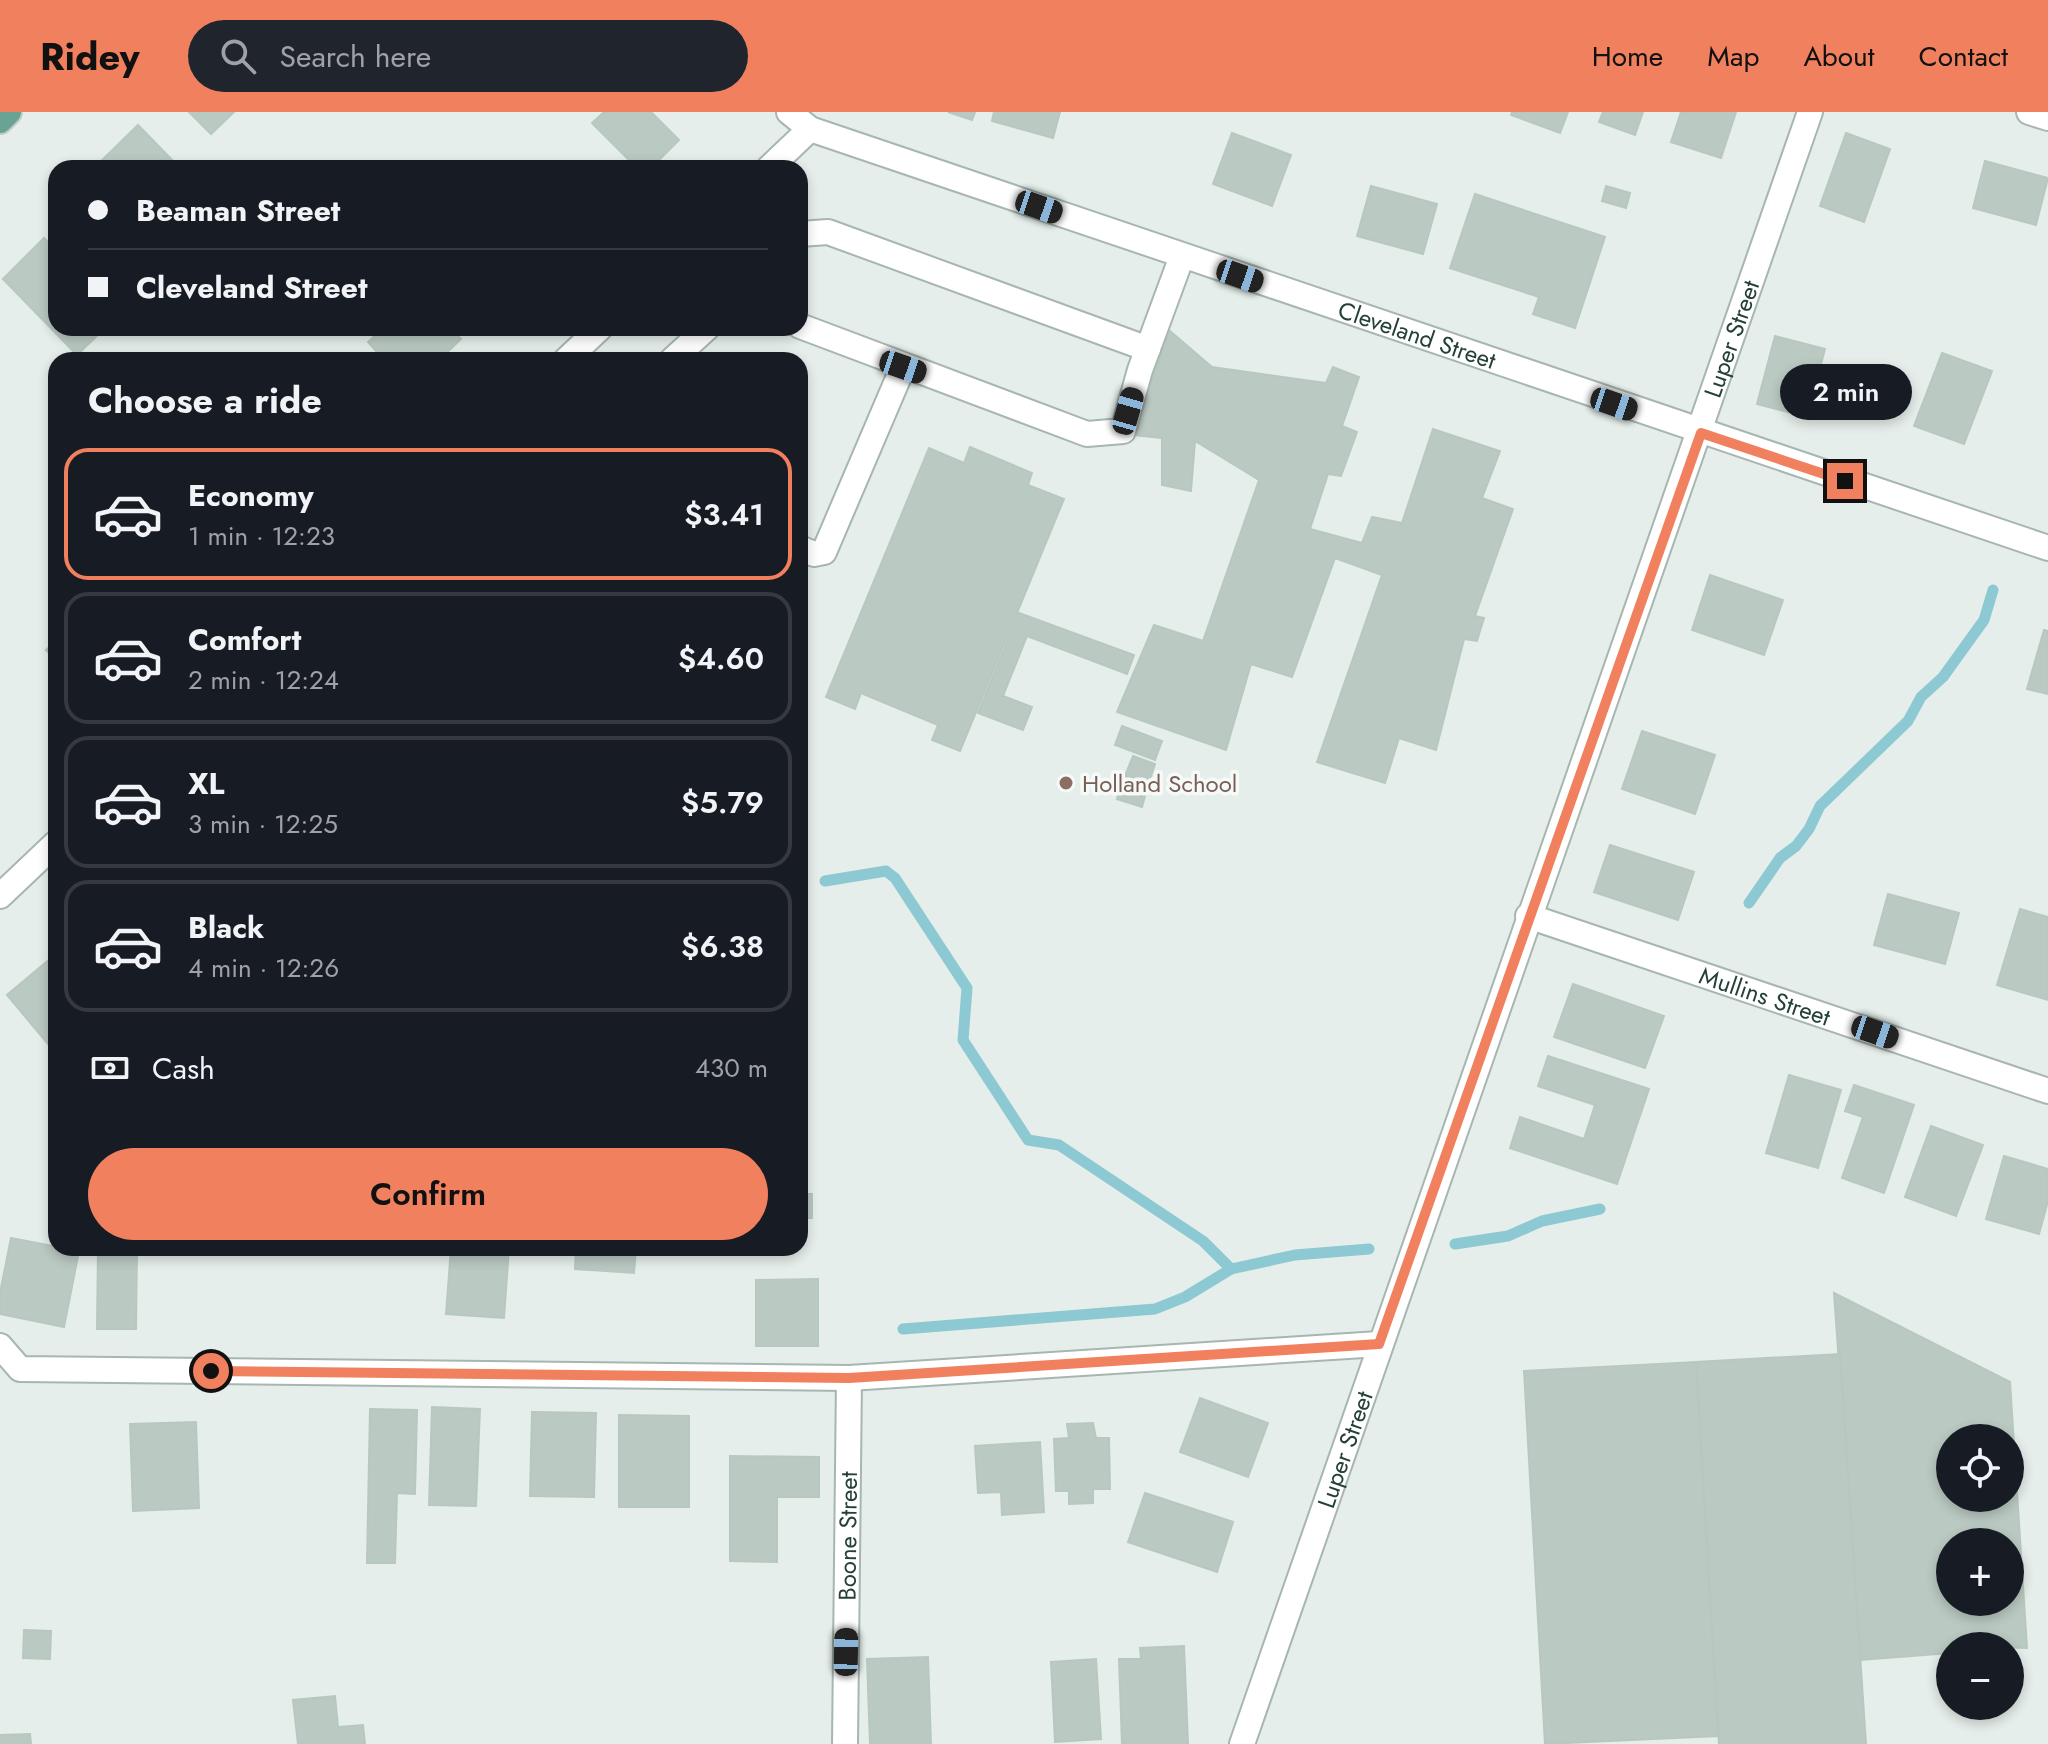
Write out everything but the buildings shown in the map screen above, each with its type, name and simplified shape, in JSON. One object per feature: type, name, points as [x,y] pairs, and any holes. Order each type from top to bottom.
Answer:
[{"type":"main road","points":[[0,121],[9,112]]},
{"type":"street","name":"Cleveland Street","points":[[789,112],[810,129],[2048,548]]},
{"type":"street","name":"Luper Street","points":[[1242,1744],[1528,916],[1701,433],[1810,112]]},
{"type":"street","points":[[2029,112],[2048,118]]},
{"type":"street","points":[[777,160],[810,129]]},
{"type":"street","points":[[808,233],[828,232],[1148,349]]},
{"type":"street","points":[[808,329],[1087,434],[1123,431],[1148,349],[1182,256]]},
{"type":"street","points":[[574,352],[592,336]]},
{"type":"street","points":[[681,352],[698,336]]},
{"type":"street","points":[[808,551],[824,552],[903,367]]},
{"type":"street","points":[[0,896],[48,851]]},
{"type":"street","name":"Mullins Street","points":[[1528,916],[2048,1091]]},
{"type":"street","points":[[0,1346],[10,1370],[849,1378],[1379,1344]]},
{"type":"street","name":"Boone Street","points":[[845,1744],[849,1378]]},
{"type":"waterway","points":[[1749,903],[1780,858],[1796,846],[1809,829],[1820,806],[1908,721],[1921,697],[1943,677],[1984,620],[1993,590]]},
{"type":"waterway","points":[[825,881],[886,871],[895,878],[967,988],[963,1040],[1028,1140],[1059,1145],[1203,1241],[1231,1269]]},
{"type":"waterway","points":[[1455,1244],[1508,1236],[1542,1221],[1600,1209]]},
{"type":"waterway","points":[[903,1329],[1155,1309],[1185,1297],[1231,1269],[1295,1255],[1369,1249]]},
{"type":"place","name":"Holland School","points":[[1066,783]]},
{"type":"route","points":[[211,1371],[849,1378],[1379,1344],[1701,433],[1845,481]]}]
